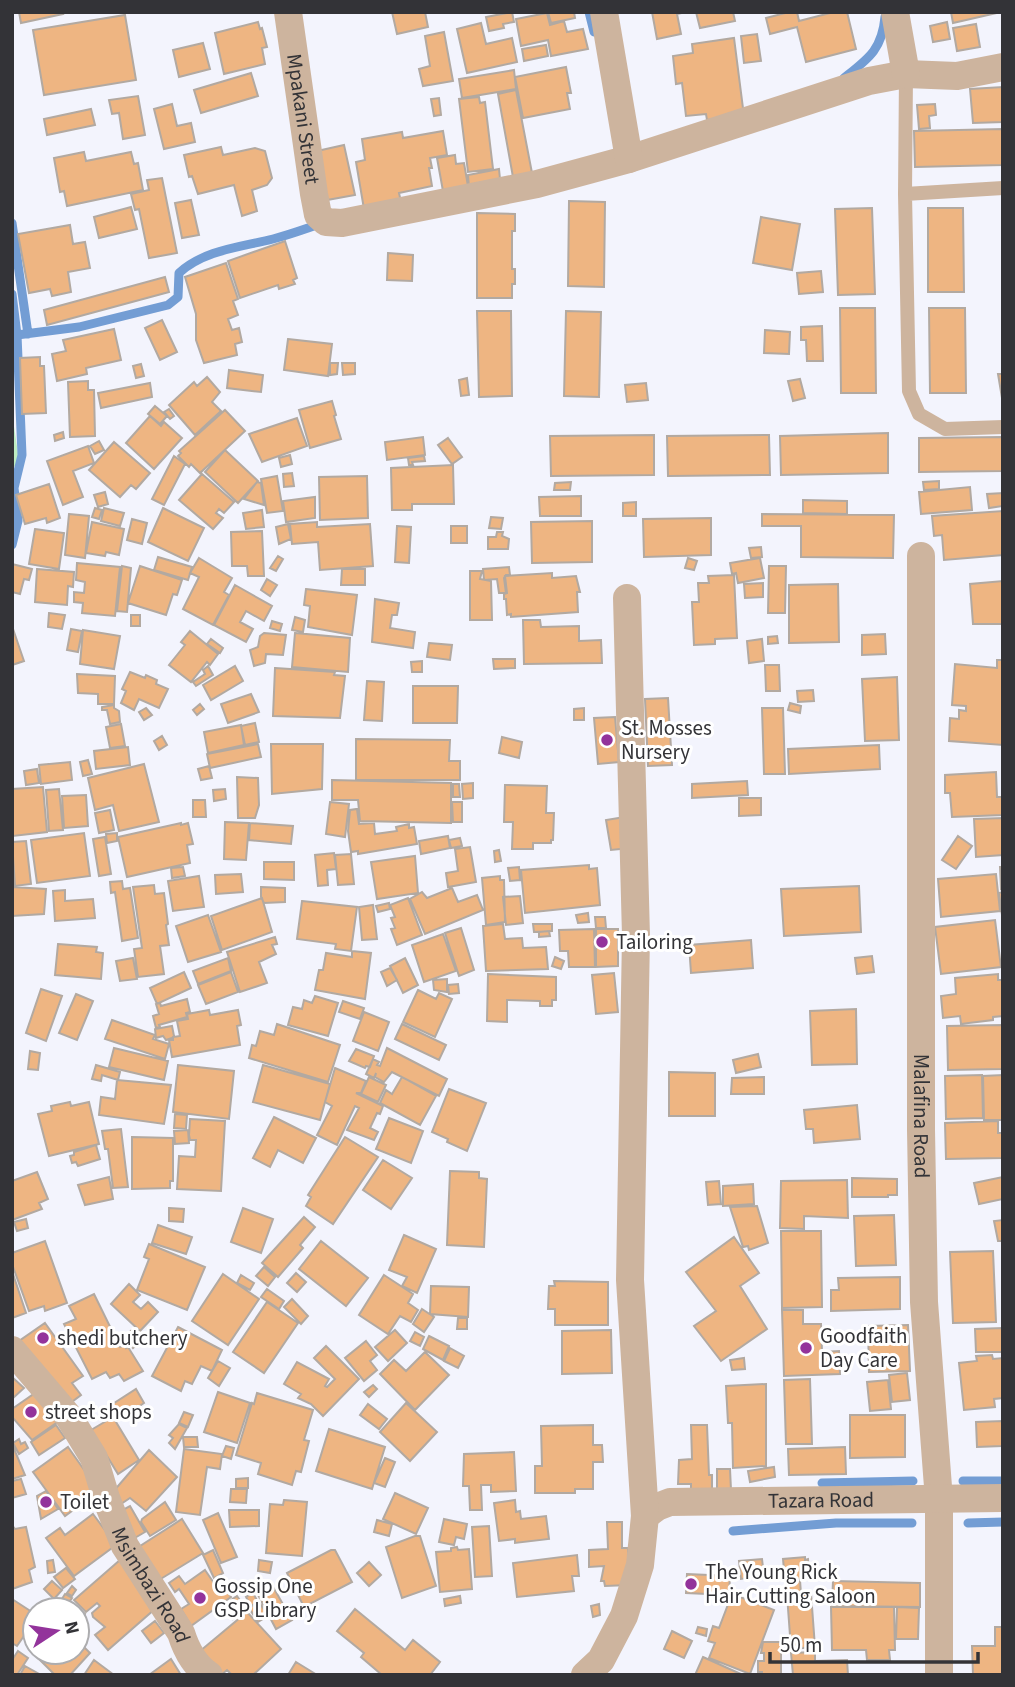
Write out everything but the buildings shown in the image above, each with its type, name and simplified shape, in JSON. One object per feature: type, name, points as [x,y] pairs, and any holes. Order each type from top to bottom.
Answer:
[{"type":"street","name":"Mpakani Street","points":[[288,12],[314,194],[318,215],[326,222],[342,223],[511,190],[629,159]]},
{"type":"street","points":[[604,12],[629,159],[869,81],[906,74],[957,76],[1003,67]]},
{"type":"street","points":[[895,12],[906,74]]},
{"type":"street","name":"Malafina Road","points":[[921,556],[923,1249],[924,1302],[939,1500],[939,1675]]},
{"type":"street","points":[[585,1675],[601,1660],[624,1616],[640,1564],[645,1516],[630,1280],[636,936],[627,598]]},
{"type":"street","name":"Msimbazi Road","points":[[12,1350],[76,1427],[94,1458],[125,1546],[181,1633],[187,1649],[209,1675]]},
{"type":"street","name":"Tazara Road","points":[[645,1516],[670,1502],[1003,1498]]},
{"type":"lane","points":[[906,74],[905,194],[909,391],[919,414],[944,429],[1003,427]]},
{"type":"lane","points":[[905,194],[1003,188]]},
{"type":"green space","points":[[12,413],[19,460],[12,470]]},
{"type":"waterway","points":[[589,12],[594,32]]},
{"type":"waterway","points":[[844,78],[877,46],[885,17]]},
{"type":"waterway","points":[[12,223],[28,334]]},
{"type":"waterway","points":[[17,335],[79,327],[168,305],[178,297],[179,273],[200,259],[223,250],[320,224]]},
{"type":"waterway","points":[[12,294],[17,335],[22,455],[14,488],[18,521],[12,545]]},
{"type":"waterway","points":[[822,1483],[913,1481]]},
{"type":"waterway","points":[[963,1481],[1003,1481]]},
{"type":"waterway","points":[[968,1523],[1003,1522]]},
{"type":"waterway","points":[[733,1531],[836,1523],[912,1523]]},
{"type":"place","name":"St. Mosses Nursery","points":[[607,740]]},
{"type":"place","name":"Tailoring","points":[[602,942]]},
{"type":"place","name":"shedi butchery","points":[[43,1338]]},
{"type":"place","name":"Goodfaith Day Care","points":[[806,1348]]},
{"type":"place","name":"street shops","points":[[31,1412]]},
{"type":"place","name":"Toilet","points":[[46,1502]]},
{"type":"place","name":"The Young Rick Hair Cutting Saloon","points":[[691,1584]]},
{"type":"place","name":"Gossip One GSP Library","points":[[200,1598]]}]
